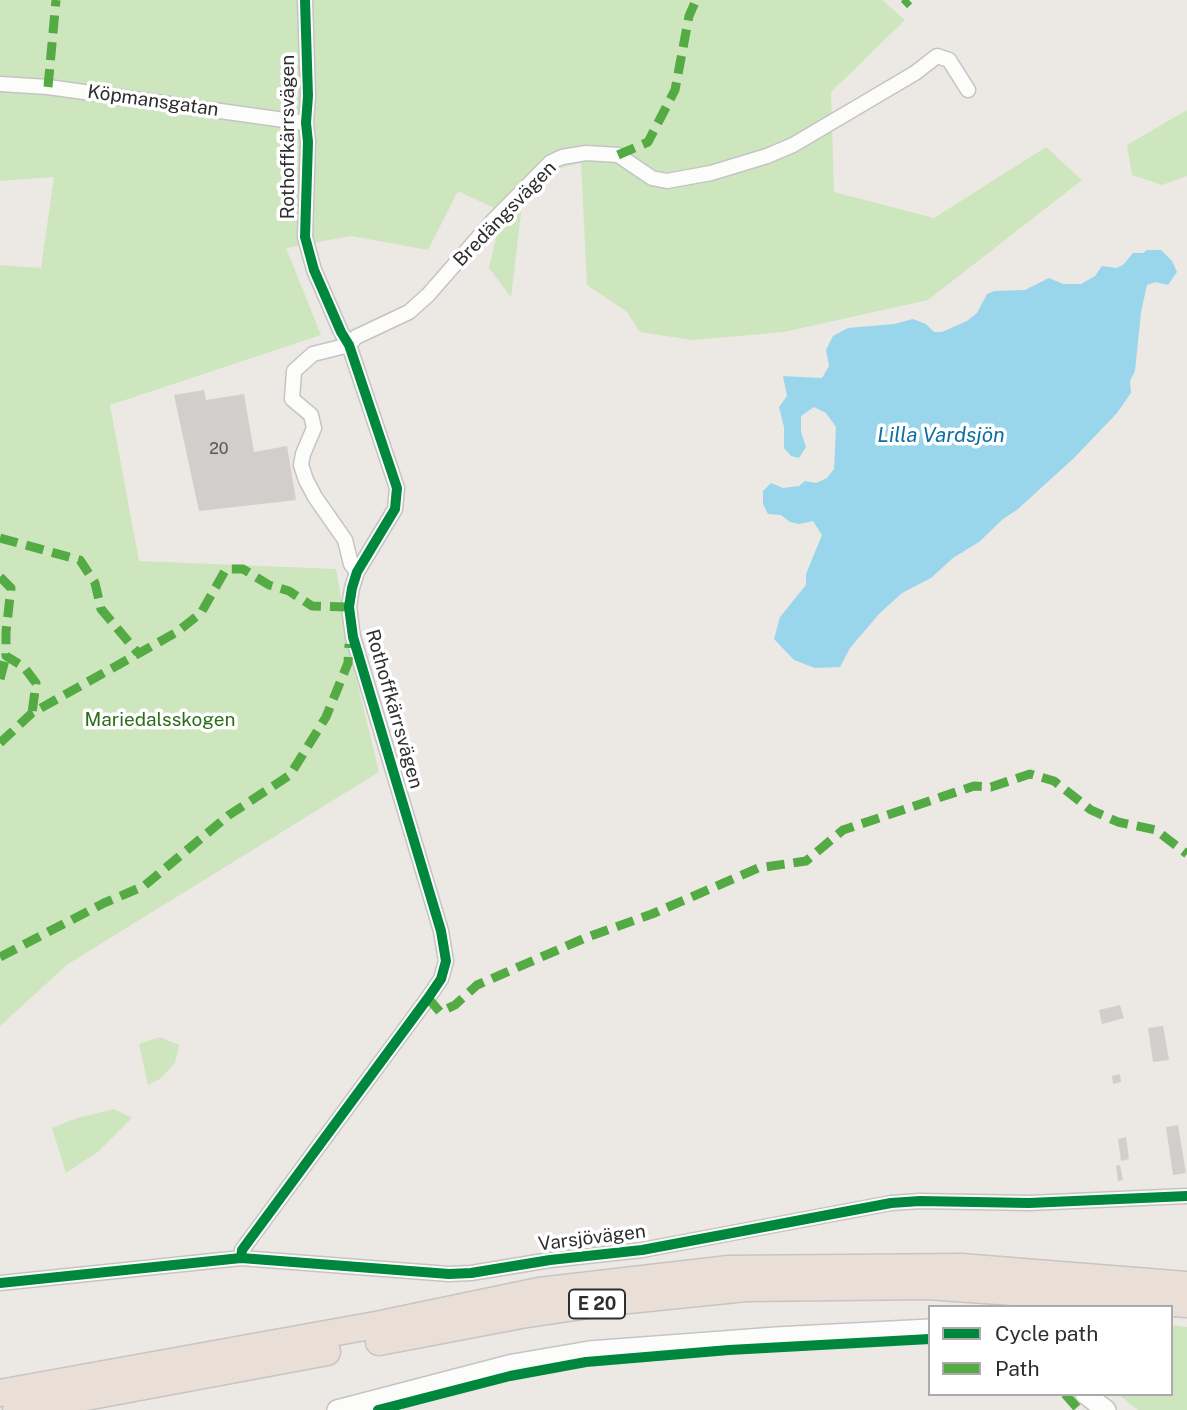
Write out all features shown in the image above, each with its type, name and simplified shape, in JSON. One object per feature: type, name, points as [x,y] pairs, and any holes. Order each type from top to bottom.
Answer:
[{"type":"highway","name":"E 20","points":[[0,1393],[381,1324],[539,1291],[729,1269],[961,1267],[1187,1285]]},
{"type":"highway","name":"E 20","points":[[16,1410],[521,1315],[677,1294],[771,1287],[927,1286],[1187,1304]]},
{"type":"street","name":"Rothoffkärrsvägen","points":[[241,1258],[242,1250],[428,998],[441,979],[446,961],[441,931],[353,637],[349,607],[357,572],[395,509],[397,488],[349,345],[314,270],[305,237],[308,142],[306,123],[309,96],[305,0]]},
{"type":"street","name":"Bredängsvägen","points":[[349,345],[356,337],[409,312],[428,295],[490,224],[551,162],[562,157],[586,153],[618,155],[652,178],[667,181],[711,173],[793,145],[915,73],[937,56],[949,60],[968,90]]},
{"type":"street","name":"Köpmansgatan","points":[[0,84],[48,87],[306,123]]},
{"type":"street","points":[[349,345],[313,354],[294,371],[292,399],[311,415],[314,428],[301,465],[306,480],[315,498],[345,540],[357,572]]},
{"type":"street","name":"Varsjövägen","points":[[0,1283],[241,1258],[449,1274],[471,1273],[550,1260],[642,1250],[891,1203],[1029,1203],[1187,1196]]},
{"type":"street","points":[[337,1410],[513,1364],[589,1351],[928,1329]]},
{"type":"street","points":[[1088,1396],[1106,1410]]},
{"type":"green space","name":"Mariedalsskogen","points":[[0,0],[882,0],[905,20],[831,92],[834,192],[934,218],[1046,147],[1082,180],[928,300],[784,332],[692,340],[640,332],[627,312],[587,285],[581,163],[552,170],[522,205],[511,297],[489,268],[502,212],[458,191],[428,250],[351,236],[286,248],[321,335],[110,405],[139,561],[336,569],[353,665],[379,772],[68,964],[0,1026],[0,265],[41,268],[54,177],[0,181]]},
{"type":"green space","points":[[1187,110],[1187,176],[1162,185],[1132,175],[1127,145]]},
{"type":"green space","points":[[160,1037],[179,1045],[175,1063],[160,1079],[148,1085],[139,1044]]},
{"type":"green space","points":[[114,1109],[132,1118],[99,1151],[66,1173],[52,1128],[77,1118]]},
{"type":"green space","points":[[1173,1325],[1187,1327],[1187,1410],[1138,1410],[1120,1396],[1173,1396]]},
{"type":"water","name":"Lilla Vardsjön","points":[[1161,250],[1172,261],[1177,272],[1168,285],[1155,282],[1147,285],[1141,312],[1135,371],[1130,381],[1131,393],[1117,413],[1074,458],[979,542],[953,558],[931,578],[902,593],[879,614],[850,648],[840,667],[815,668],[794,660],[774,639],[780,617],[806,585],[806,574],[822,535],[813,521],[799,524],[790,522],[781,515],[768,514],[763,504],[763,491],[771,483],[783,488],[799,486],[805,481],[816,483],[827,478],[834,469],[836,427],[826,413],[814,407],[801,416],[801,432],[806,447],[799,458],[791,456],[784,448],[784,427],[779,407],[787,396],[783,376],[822,378],[829,366],[826,350],[833,336],[848,328],[894,324],[913,319],[926,324],[934,332],[942,332],[967,321],[977,313],[987,294],[994,291],[1025,290],[1049,278],[1063,284],[1081,284],[1095,276],[1102,266],[1116,268],[1123,265],[1133,253]]},
{"type":"building","points":[[204,390],[206,400],[244,394],[254,452],[287,446],[296,500],[199,511],[174,395]]},
{"type":"building","points":[[1120,1005],[1124,1018],[1102,1024],[1099,1010]]},
{"type":"building","points":[[1163,1026],[1169,1060],[1153,1062],[1148,1028]]},
{"type":"building","points":[[1120,1074],[1121,1082],[1113,1084],[1112,1076]]},
{"type":"building","points":[[1178,1125],[1186,1173],[1173,1175],[1166,1127]]},
{"type":"building","points":[[1126,1137],[1129,1159],[1121,1161],[1118,1139]]},
{"type":"building","points":[[1120,1165],[1123,1180],[1118,1181],[1116,1166]]},
{"type":"marked path","points":[[48,87],[56,0]]},
{"type":"marked path","points":[[618,155],[648,142],[675,90],[689,16],[696,0]]},
{"type":"marked path","points":[[904,5],[909,0]]},
{"type":"marked path","points":[[0,538],[80,560],[95,583],[101,609],[138,653]]},
{"type":"marked path","points":[[0,743],[32,713],[177,632],[201,613],[226,569],[243,569],[269,585],[289,591],[312,606],[349,607],[349,613]]},
{"type":"marked path","points":[[0,577],[11,588],[6,656],[24,667],[36,683],[32,713]]},
{"type":"marked path","points":[[0,957],[104,903],[144,886],[229,815],[290,775],[326,717],[348,663],[349,644]]},
{"type":"marked path","points":[[0,679],[6,656]]},
{"type":"marked path","points":[[428,998],[440,1012],[455,1005],[477,985],[585,938],[652,914],[758,868],[806,861],[843,830],[974,786],[991,787],[1030,774],[1054,781],[1091,810],[1118,822],[1156,830],[1187,854]]},
{"type":"marked path","points":[[1067,1396],[1079,1410]]},
{"type":"cycle path","points":[[241,1258],[242,1250],[428,998],[441,979],[446,961],[441,931],[353,637],[349,607],[352,588],[357,572],[395,509],[397,488],[349,345],[314,270],[305,237],[308,142],[305,0]]},
{"type":"cycle path","points":[[0,1283],[241,1258],[449,1274],[471,1273],[550,1260],[642,1250],[891,1203],[1029,1203],[1187,1196]]},
{"type":"cycle path","points":[[378,1410],[510,1376],[586,1362],[729,1350],[928,1339]]}]
